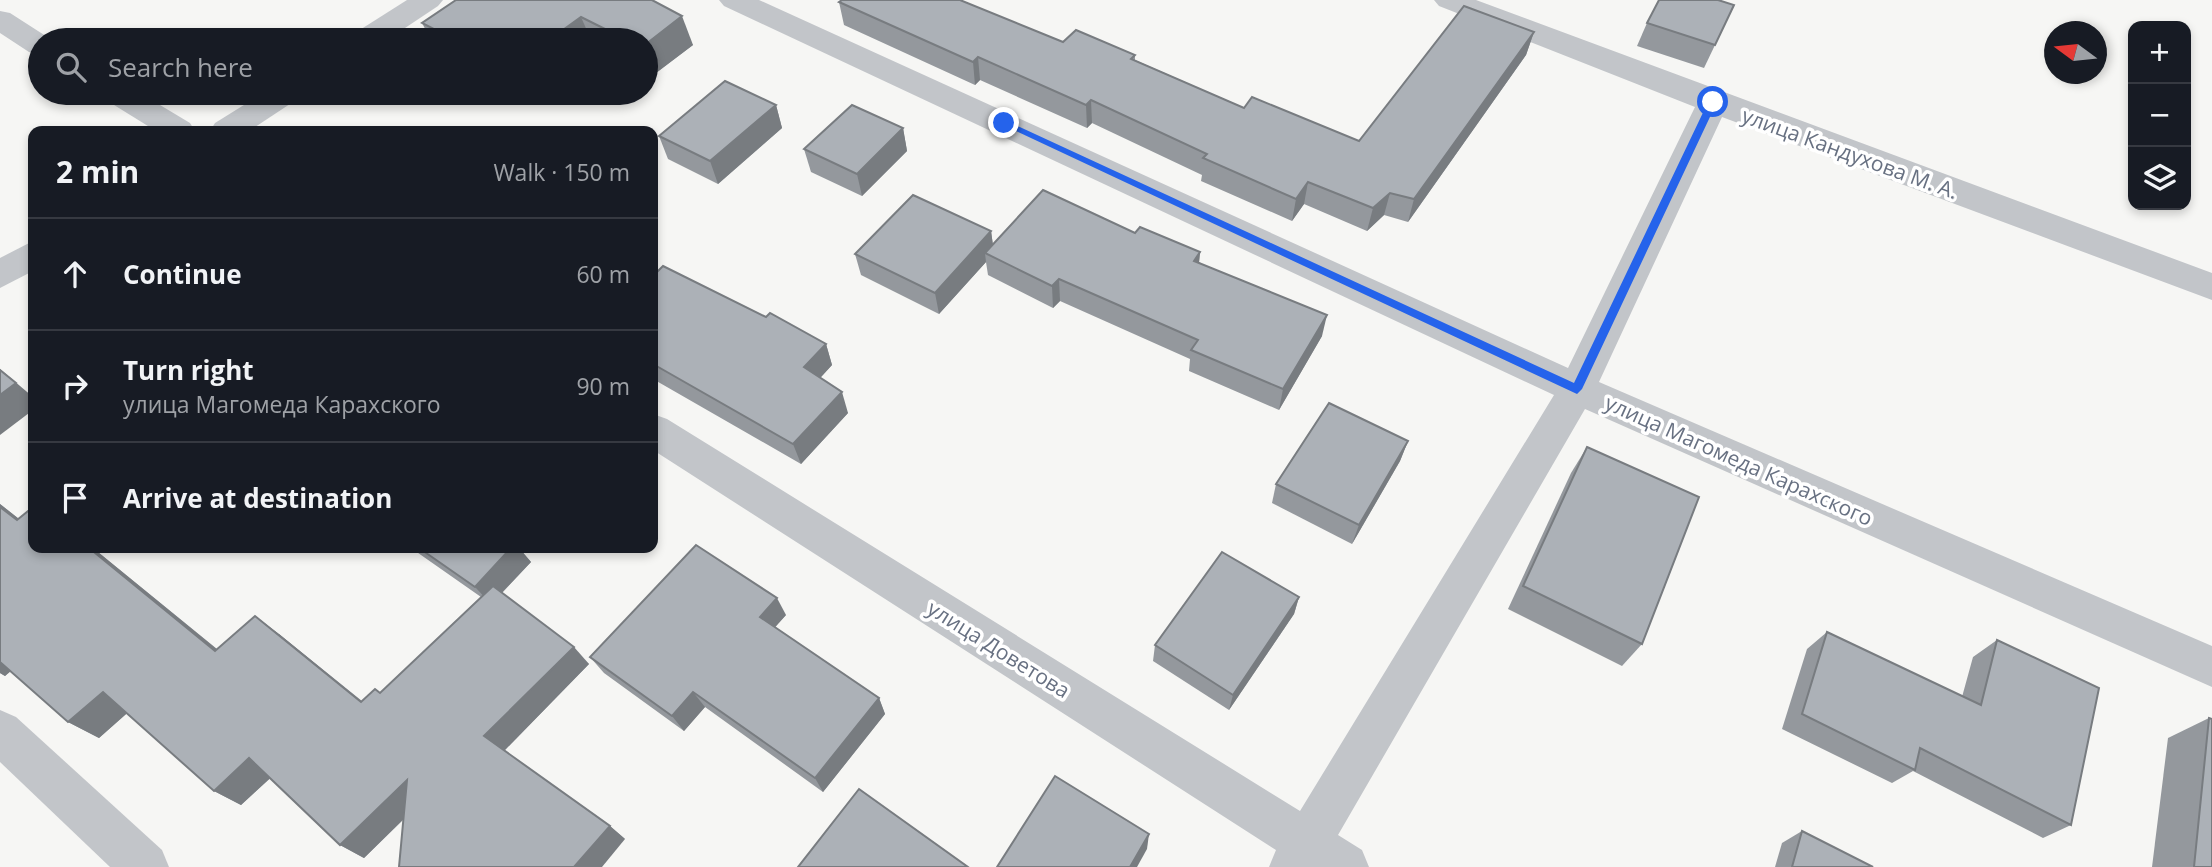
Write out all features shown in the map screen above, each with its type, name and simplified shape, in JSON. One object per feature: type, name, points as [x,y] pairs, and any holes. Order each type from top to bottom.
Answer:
[{"type":"street","points":[[385,28],[428,0]]},
{"type":"street","name":"улица Магомеда Карахского","points":[[734,0],[1577,389],[2212,667]]},
{"type":"street","name":"улица Кандухова М. А.","points":[[1449,0],[1713,102],[2212,287]]},
{"type":"street","points":[[0,20],[28,38]]},
{"type":"street","points":[[1299,855],[1577,389],[1713,102]]},
{"type":"street","points":[[137,105],[171,126]]},
{"type":"street","points":[[234,126],[266,105]]},
{"type":"street","points":[[0,275],[28,257]]},
{"type":"street","name":"улица Доветова","points":[[658,433],[1299,855],[1345,867]]},
{"type":"street","points":[[0,732],[145,867]]},
{"type":"building","points":[[456,0],[652,0],[682,16],[658,35],[658,28],[603,28],[581,17],[566,28],[432,28],[422,23]]},
{"type":"building","points":[[960,0],[1063,42],[1076,30],[1135,55],[1131,59],[1244,108],[1252,97],[1359,141],[1464,6],[1534,32],[1414,199],[1390,193],[1373,208],[1308,182],[1296,199],[1203,158],[1207,154],[1091,100],[1086,105],[978,57],[973,62],[839,2]]},
{"type":"building","points":[[1659,0],[1718,0],[1734,5],[1715,45],[1647,23]]},
{"type":"building","points":[[725,81],[776,105],[710,161],[659,136]]},
{"type":"building","points":[[852,105],[903,128],[857,174],[804,149]]},
{"type":"building","points":[[1043,190],[1135,233],[1140,227],[1200,252],[1194,261],[1327,315],[1283,389],[1191,350],[1198,340],[1059,279],[1052,286],[985,253]]},
{"type":"building","points":[[913,195],[991,231],[935,293],[855,254]]},
{"type":"building","points":[[663,266],[766,317],[770,313],[826,344],[804,367],[842,392],[793,444],[658,367],[658,271]]},
{"type":"building","points":[[0,370],[16,383],[0,395]]},
{"type":"building","points":[[1329,403],[1408,441],[1359,525],[1276,484]]},
{"type":"building","points":[[1587,447],[1699,497],[1642,644],[1523,586]]},
{"type":"building","points":[[0,507],[17,520],[28,511],[28,553],[95,553],[215,651],[255,616],[361,702],[375,689],[380,693],[493,586],[574,647],[484,736],[610,826],[574,867],[399,867],[407,780],[340,845],[249,758],[214,791],[103,692],[68,722],[0,662]]},
{"type":"building","points":[[696,545],[777,598],[760,617],[879,698],[815,778],[693,692],[672,716],[590,657]]},
{"type":"building","points":[[1222,552],[1299,597],[1233,695],[1155,645]]},
{"type":"building","points":[[426,553],[506,553],[475,587]]},
{"type":"building","points":[[1827,632],[1981,705],[1997,640],[2099,688],[2071,825],[1920,748],[1915,770],[1802,714]]},
{"type":"building","points":[[2209,718],[2212,719],[2212,867],[2194,867]]},
{"type":"building","points":[[1055,776],[1149,834],[1130,867],[997,867]]},
{"type":"building","points":[[859,789],[968,867],[798,867]]},
{"type":"building","points":[[1802,831],[1873,867],[1792,867]]},
{"type":"route","points":[[1004,123],[1577,389],[1713,102]]}]
